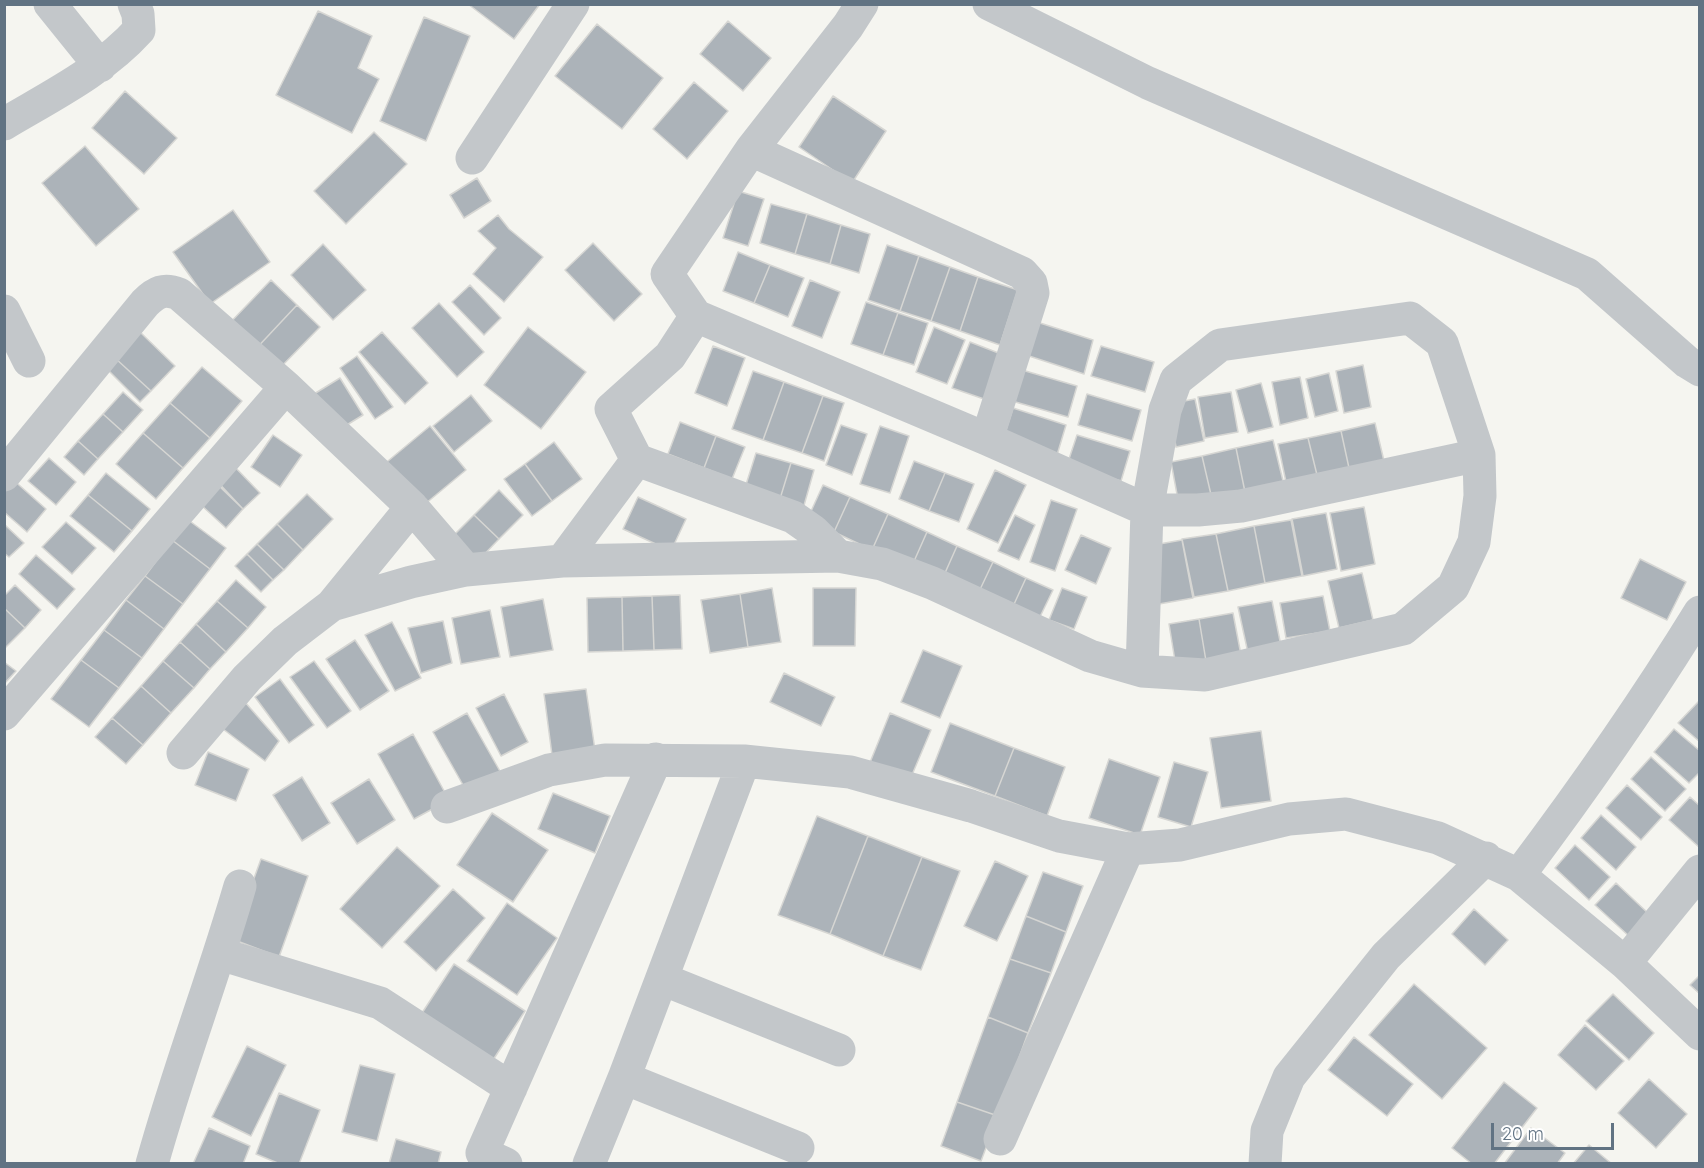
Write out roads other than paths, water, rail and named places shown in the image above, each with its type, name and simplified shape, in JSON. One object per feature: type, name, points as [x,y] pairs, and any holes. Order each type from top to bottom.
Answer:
[{"type":"street","points":[[50,4],[100,66]]},
{"type":"street","points":[[4,124],[100,66],[139,30],[138,14],[134,4]]},
{"type":"street","points":[[472,159],[573,4]]},
{"type":"street","points":[[862,4],[848,26],[751,150],[668,274],[696,316],[987,439],[1147,510],[1198,510],[1241,506],[1479,455]]},
{"type":"street","points":[[989,4],[1148,83],[1587,274],[1687,362],[1700,370]]},
{"type":"street","points":[[751,150],[1022,273],[1031,283],[1033,293],[987,439]]},
{"type":"street","points":[[4,475],[145,303],[161,291],[170,290],[179,294],[286,387],[412,507],[466,570]]},
{"type":"street","points":[[4,311],[29,361]]},
{"type":"street","points":[[696,316],[670,356],[611,409],[637,460],[793,517],[813,531],[838,556]]},
{"type":"street","points":[[332,605],[411,582],[466,570],[562,561],[838,556],[882,564],[932,583],[1090,656],[1142,671],[1205,675],[1403,629],[1453,587],[1474,542],[1480,496],[1479,455],[1442,343],[1410,318],[1220,345],[1176,380],[1165,410],[1147,510],[1142,671]]},
{"type":"street","points":[[4,714],[286,387]]},
{"type":"street","points":[[562,561],[637,460]]},
{"type":"street","points":[[183,753],[247,678],[285,641],[332,605],[412,507]]},
{"type":"street","points":[[1519,875],[1578,797],[1697,623]]},
{"type":"street","points":[[489,1160],[511,1088],[656,759]]},
{"type":"street","points":[[447,807],[549,770],[605,760],[656,759],[744,761],[850,772],[971,806],[1059,836],[1128,849],[1180,845],[1289,819],[1346,814],[1438,838],[1519,875],[1625,963],[1700,1034]]},
{"type":"street","points":[[589,1164],[744,761]]},
{"type":"street","points":[[1000,1139],[1128,849]]},
{"type":"street","points":[[1265,1164],[1267,1131],[1289,1077],[1386,956],[1486,858]]},
{"type":"street","points":[[1625,963],[1700,871]]},
{"type":"street","points":[[152,1164],[240,886]]},
{"type":"street","points":[[220,954],[380,1003],[511,1088]]},
{"type":"street","points":[[662,979],[840,1050]]},
{"type":"street","points":[[624,1078],[798,1148]]}]
